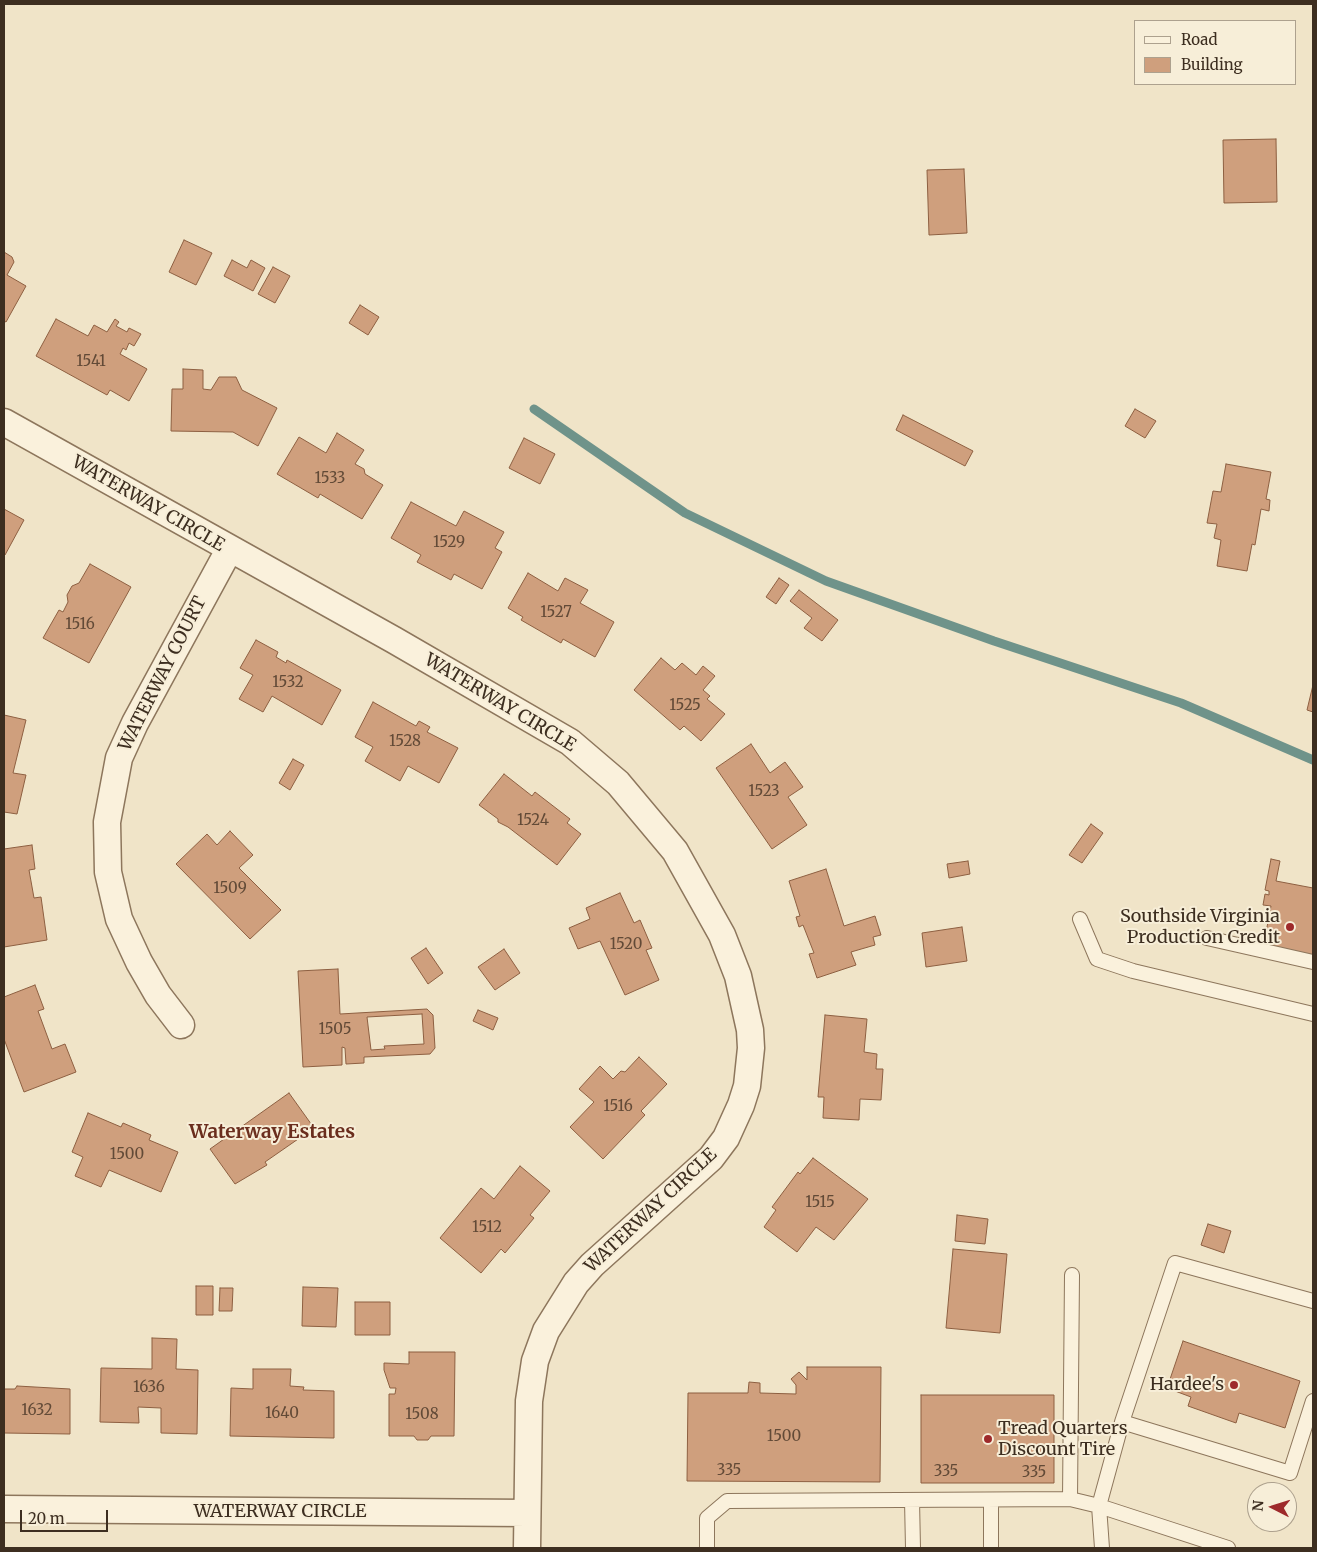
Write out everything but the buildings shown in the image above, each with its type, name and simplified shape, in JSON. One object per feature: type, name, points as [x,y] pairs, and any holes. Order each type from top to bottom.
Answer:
[{"type":"street","name":"WATERWAY CIRCLE","points":[[4,422],[229,550],[386,636],[570,742],[618,783],[675,851],[722,936],[738,976],[747,1010],[751,1048],[747,1086],[741,1105],[726,1138],[711,1158],[592,1265],[576,1283],[553,1318],[535,1361],[529,1401],[527,1548]]},
{"type":"street","name":"WATERWAY COURT","points":[[181,1025],[158,995],[139,962],[120,919],[108,872],[107,822],[120,758],[131,731],[229,550]]},
{"type":"street","name":"WATERWAY CIRCLE","points":[[4,1509],[527,1513]]},
{"type":"lane","points":[[1080,919],[1097,958],[1133,971],[1313,1014]]},
{"type":"lane","points":[[1206,938],[1313,962]]},
{"type":"lane","points":[[1102,1548],[1098,1506],[1122,1422],[1175,1263],[1313,1301]]},
{"type":"lane","points":[[1070,1499],[1072,1275]]},
{"type":"lane","points":[[1122,1422],[1290,1473],[1313,1401]]},
{"type":"lane","points":[[707,1548],[707,1518],[727,1501],[1070,1499],[1098,1506],[1228,1548]]},
{"type":"lane","points":[[912,1500],[913,1548]]},
{"type":"lane","points":[[991,1500],[991,1548]]},
{"type":"waterway","points":[[534,409],[685,513],[826,581],[994,641],[1181,703],[1313,760]]},
{"type":"place","name":"Southside Virginia Production Credit","points":[[1290,927]]},
{"type":"place","name":"Hardee's","points":[[1234,1385]]},
{"type":"place","name":"Tread Quarters Discount Tire","points":[[988,1439]]},
{"type":"district","name":"Waterway Estates","points":[[272,1133]]}]
